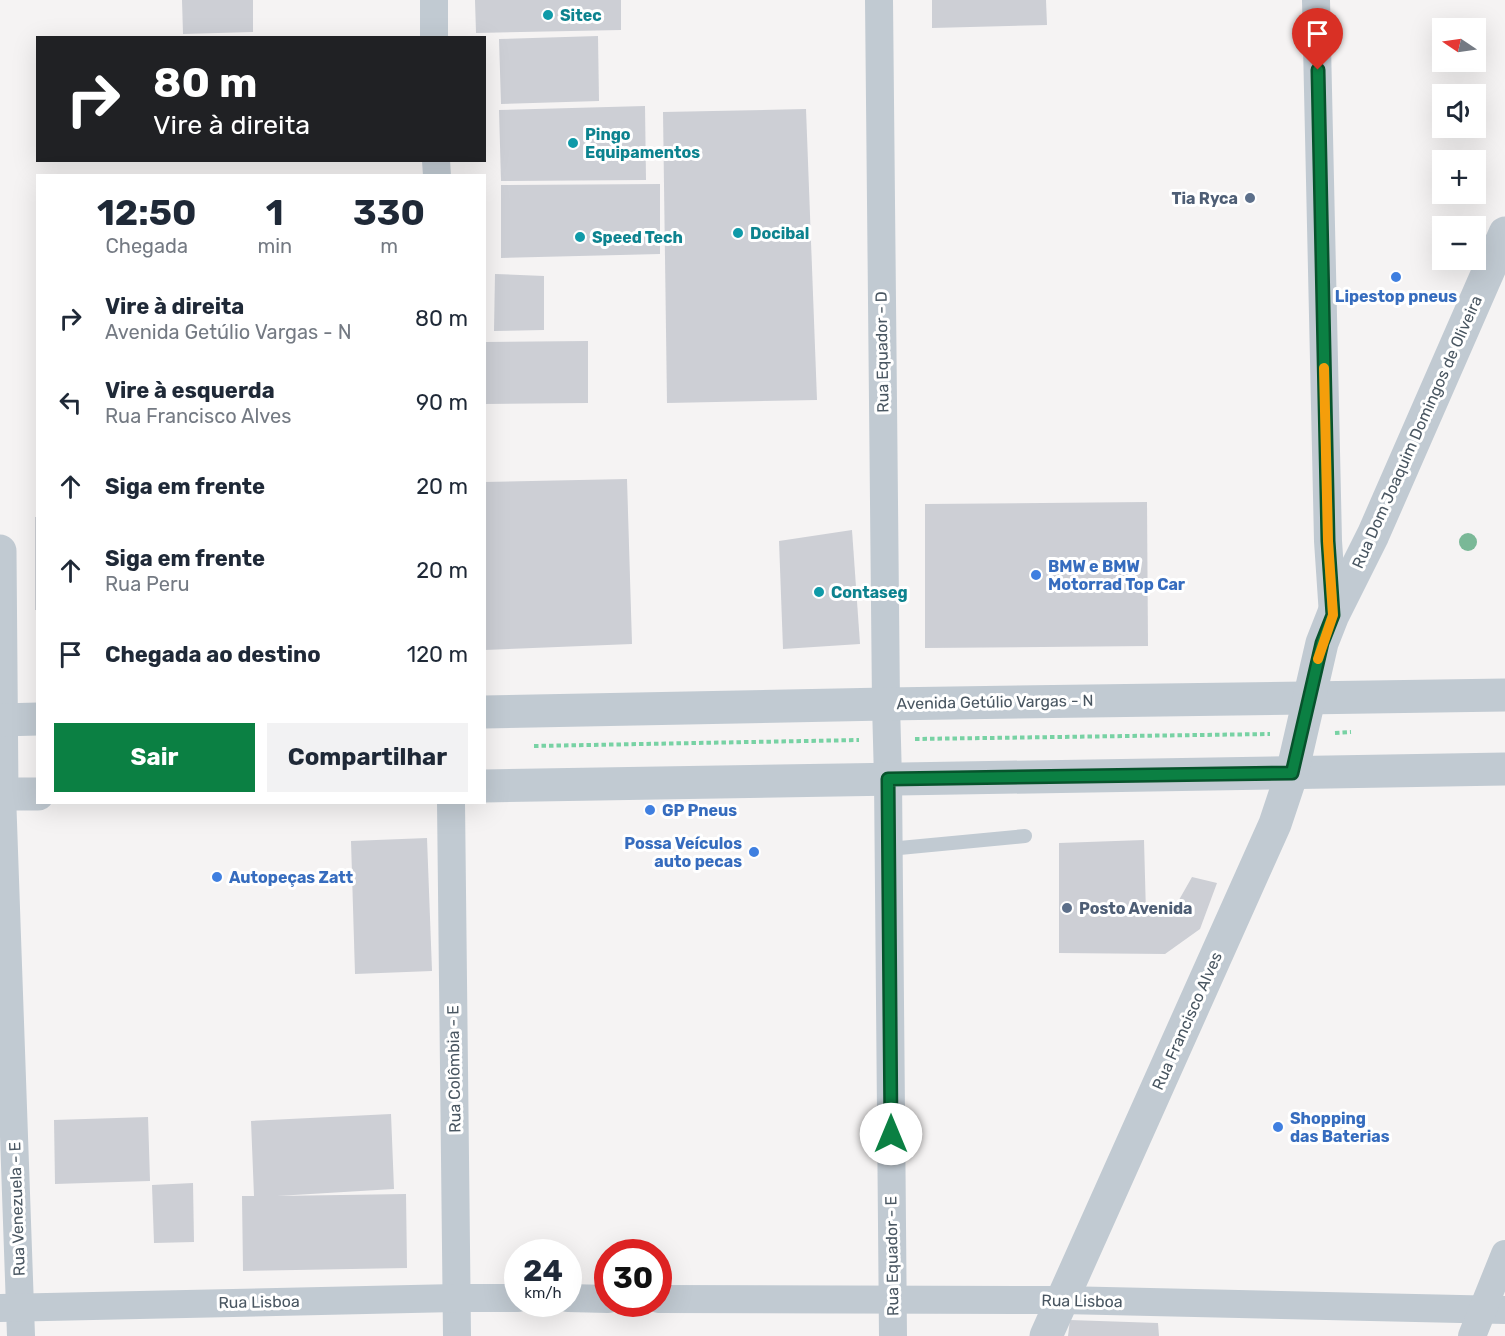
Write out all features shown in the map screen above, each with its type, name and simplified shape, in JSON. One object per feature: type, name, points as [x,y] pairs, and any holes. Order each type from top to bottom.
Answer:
[{"type":"street","points":[[434,0],[434,36]]},
{"type":"street","name":"Rua Equador - D","points":[[879,0],[888,779]]},
{"type":"street","points":[[1316,0],[1328,541],[1333,615]]},
{"type":"street","name":"Rua Dom Joaquim Domingos de Oliveira","points":[[1308,699],[1322,643],[1333,615],[1373,536],[1505,233]]},
{"type":"street","points":[[0,552],[1,794],[36,794]]},
{"type":"street","name":"Avenida Getúlio Vargas - N","points":[[486,712],[1505,695]]},
{"type":"street","name":"Rua Francisco Alves","points":[[1046,1336],[1275,824],[1292,773],[1308,699]]},
{"type":"street","points":[[1,720],[36,719]]},
{"type":"street","points":[[486,786],[1505,770]]},
{"type":"street","name":"Rua Equador - E","points":[[888,779],[892,1336]]},
{"type":"street","name":"Rua Venezuela - E","points":[[1,794],[10,1308],[21,1336]]},
{"type":"street","name":"Rua Colômbia - E","points":[[452,804],[457,1336]]},
{"type":"street","points":[[1472,1336],[1494,1310],[1505,1254]]},
{"type":"street","name":"Rua Lisboa","points":[[10,1308],[504,1298]]},
{"type":"street","name":"Rua Lisboa","points":[[672,1299],[1062,1300],[1494,1310]]},
{"type":"lane","points":[[889,849],[1025,836]]},
{"type":"building","points":[[182,0],[253,0],[253,32],[183,34]]},
{"type":"building","name":"Sitec","points":[[475,0],[621,0],[621,30],[476,33]]},
{"type":"building","points":[[932,0],[1046,0],[1047,25],[932,28]]},
{"type":"building","points":[[598,36],[599,101],[501,104],[499,39]]},
{"type":"building","name":"Pingo Equipamentos","points":[[645,106],[646,180],[501,181],[499,110]]},
{"type":"building","name":"Docibal","points":[[806,109],[817,400],[667,403],[663,112]]},
{"type":"building","name":"Speed Tech","points":[[660,184],[660,254],[501,258],[501,185]]},
{"type":"building","points":[[495,274],[544,276],[544,330],[494,331]]},
{"type":"building","points":[[588,341],[588,403],[486,404],[486,342]]},
{"type":"building","points":[[627,479],[632,644],[486,650],[486,482]]},
{"type":"building","name":"BMW e BMW Motorrad Top Car","points":[[1147,502],[1148,646],[925,648],[925,504]]},
{"type":"building","points":[[35,517],[36,517],[36,610]]},
{"type":"building","name":"Contaseg","points":[[852,530],[860,644],[783,649],[779,541]]},
{"type":"building","points":[[427,838],[432,971],[355,974],[351,841]]},
{"type":"building","points":[[1144,840],[1146,914],[1171,914],[1192,877],[1217,883],[1200,929],[1165,954],[1059,953],[1059,843]]},
{"type":"building","points":[[391,1114],[394,1189],[277,1196],[406,1194],[407,1268],[243,1271],[242,1196],[254,1196],[251,1121]]},
{"type":"building","points":[[148,1117],[150,1181],[55,1184],[54,1120]]},
{"type":"building","points":[[193,1183],[194,1242],[154,1243],[152,1185]]},
{"type":"building","points":[[1070,1320],[1158,1323],[1159,1336],[1068,1336]]},
{"type":"slow traffic","points":[[1318,659],[1333,615],[1328,541],[1324,368]]},
{"type":"place","name":"Sitec","points":[[548,15]]},
{"type":"place","name":"Pingo Equipamentos","points":[[573,143]]},
{"type":"place","name":"Tia Ryca","points":[[1250,198]]},
{"type":"place","name":"Docibal","points":[[738,233]]},
{"type":"place","name":"Speed Tech","points":[[580,237]]},
{"type":"place","name":"Lipestop pneus","points":[[1396,277]]},
{"type":"place","name":"BMW e BMW Motorrad Top Car","points":[[1036,575]]},
{"type":"place","name":"Contaseg","points":[[819,592]]},
{"type":"place","name":"GP Pneus","points":[[650,810]]},
{"type":"place","name":"Possa Veículos auto pecas","points":[[754,852]]},
{"type":"place","name":"Autopeças Zatt","points":[[217,877]]},
{"type":"place","name":"Posto Avenida","points":[[1067,908]]},
{"type":"place","name":"Shopping das Baterias","points":[[1278,1127]]},
{"type":"route","points":[[891,1134],[888,779],[1292,773],[1322,643],[1333,615],[1328,541],[1318,70]]}]
